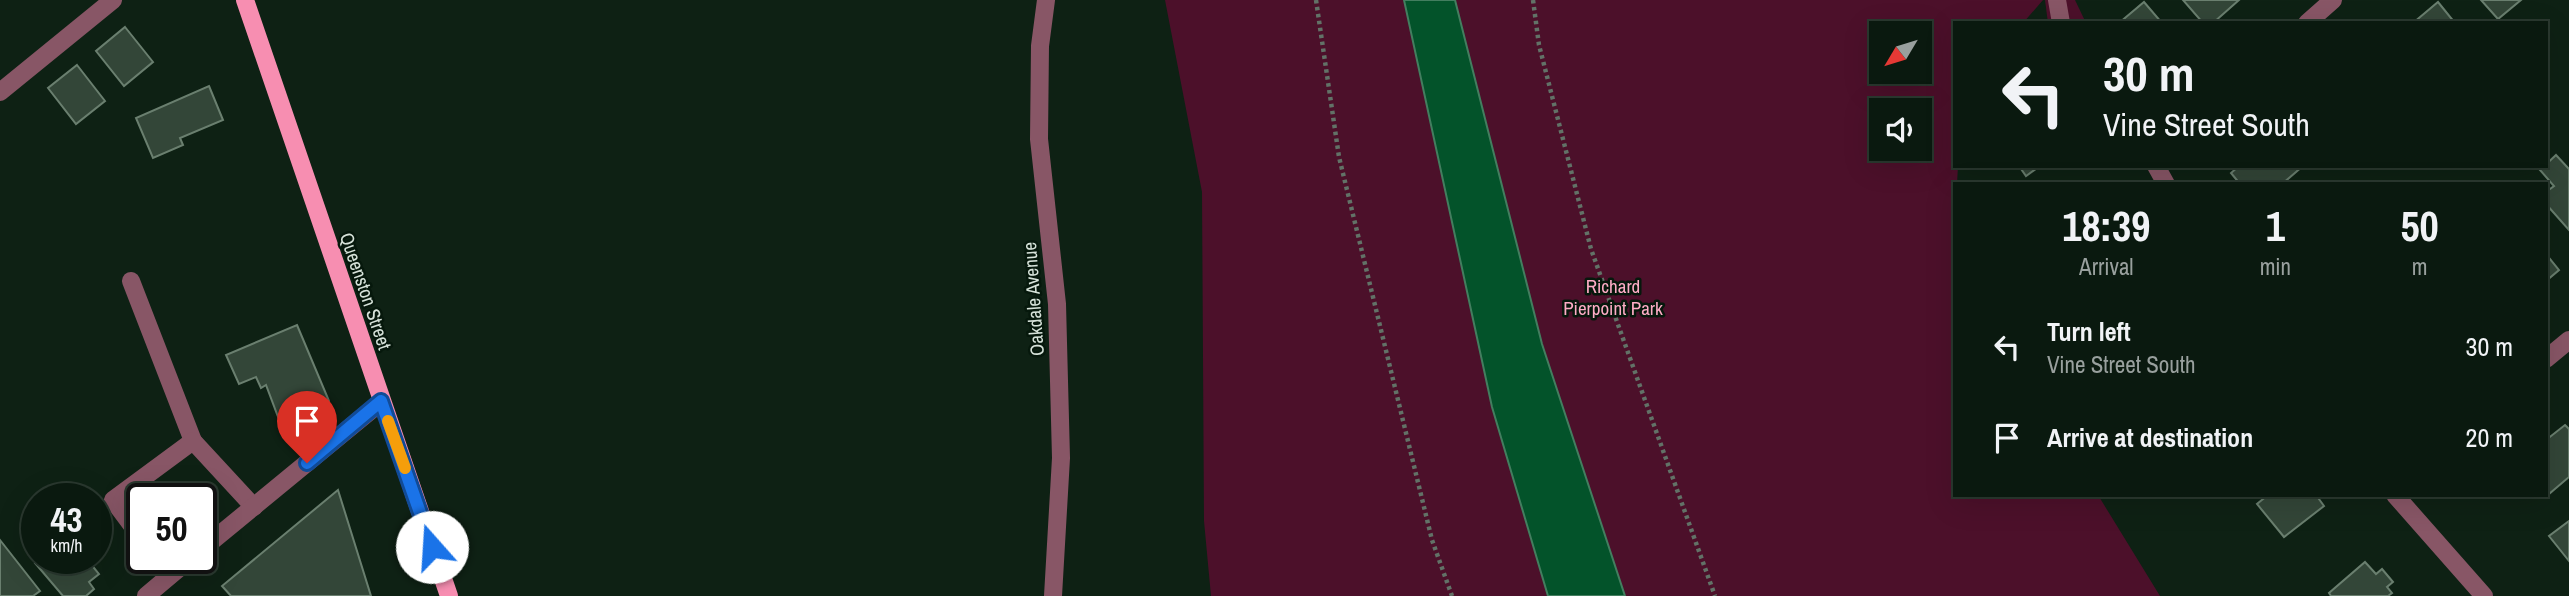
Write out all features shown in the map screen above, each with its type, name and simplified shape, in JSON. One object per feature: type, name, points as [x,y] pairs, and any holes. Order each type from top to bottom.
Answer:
[{"type":"main road","name":"Queenston Street","points":[[245,0],[449,596]]},
{"type":"street","points":[[0,92],[113,0]]},
{"type":"street","name":"Oakdale Avenue","points":[[1046,0],[1040,46],[1039,139],[1057,304],[1061,458],[1053,596]]},
{"type":"street","points":[[2057,0],[2061,21]]},
{"type":"street","points":[[2309,21],[2333,0]]},
{"type":"street","points":[[131,281],[193,441],[254,507]]},
{"type":"street","points":[[2548,357],[2569,340]]},
{"type":"street","points":[[217,537],[381,401]]},
{"type":"street","points":[[136,483],[193,441]]},
{"type":"street","points":[[126,490],[113,500],[126,517]]},
{"type":"street","points":[[2397,497],[2484,596]]},
{"type":"street","points":[[146,596],[171,574]]},
{"type":"path","points":[[1316,0],[1339,157],[1432,540],[1452,596]]},
{"type":"path","points":[[1533,0],[1539,45],[1591,249],[1715,596]]},
{"type":"green space","name":"Richard Pierpoint Park","points":[[1165,0],[2043,0],[2025,21],[1953,21],[1953,168],[1958,168],[1957,182],[1953,182],[1951,256],[1953,497],[2099,497],[2160,596],[1211,596],[1204,521],[1202,192]]},
{"type":"green space","points":[[2045,0],[2075,0],[2085,21],[2048,21]]},
{"type":"shaded area","points":[[1404,0],[1455,0],[1542,344],[1625,596],[1548,596],[1492,407]]},
{"type":"building","points":[[2183,0],[2239,0],[2215,21],[2201,21]]},
{"type":"building","points":[[2481,0],[2521,0],[2498,19]]},
{"type":"building","points":[[2144,2],[2160,21],[2121,21]]},
{"type":"building","points":[[2438,2],[2453,21],[2415,21]]},
{"type":"building","points":[[125,27],[153,62],[124,86],[96,51]]},
{"type":"building","points":[[77,65],[105,101],[76,124],[48,88]]},
{"type":"building","points":[[209,86],[223,120],[180,138],[183,145],[153,158],[136,118]]},
{"type":"building","points":[[2556,155],[2569,169],[2569,230],[2548,206],[2548,190],[2554,186],[2540,170],[2548,168],[2548,162]]},
{"type":"building","points":[[2020,168],[2037,168],[2026,176]]},
{"type":"building","points":[[2237,168],[2301,168],[2284,182],[2238,182],[2231,173]]},
{"type":"building","points":[[2548,256],[2559,270],[2548,279]]},
{"type":"building","points":[[297,325],[329,401],[286,438],[266,385],[261,388],[256,377],[239,384],[226,355]]},
{"type":"building","points":[[2565,425],[2569,429],[2569,477],[2549,494],[2548,493],[2548,438]]},
{"type":"building","points":[[338,490],[371,596],[231,596],[222,586]]},
{"type":"building","points":[[2266,497],[2317,497],[2324,506],[2284,537],[2257,504]]},
{"type":"building","points":[[2569,521],[2569,561],[2549,536]]},
{"type":"building","points":[[0,540],[21,567],[21,574],[27,574],[40,591],[33,596],[0,596]]},
{"type":"building","points":[[2365,562],[2376,574],[2382,569],[2393,582],[2387,587],[2392,593],[2388,596],[2331,596],[2329,593]]},
{"type":"building","points":[[44,574],[99,574],[89,582],[94,589],[86,596],[63,596]]},
{"type":"slow traffic","points":[[388,421],[405,468]]},
{"type":"route","points":[[307,463],[381,401],[432,547]]}]
